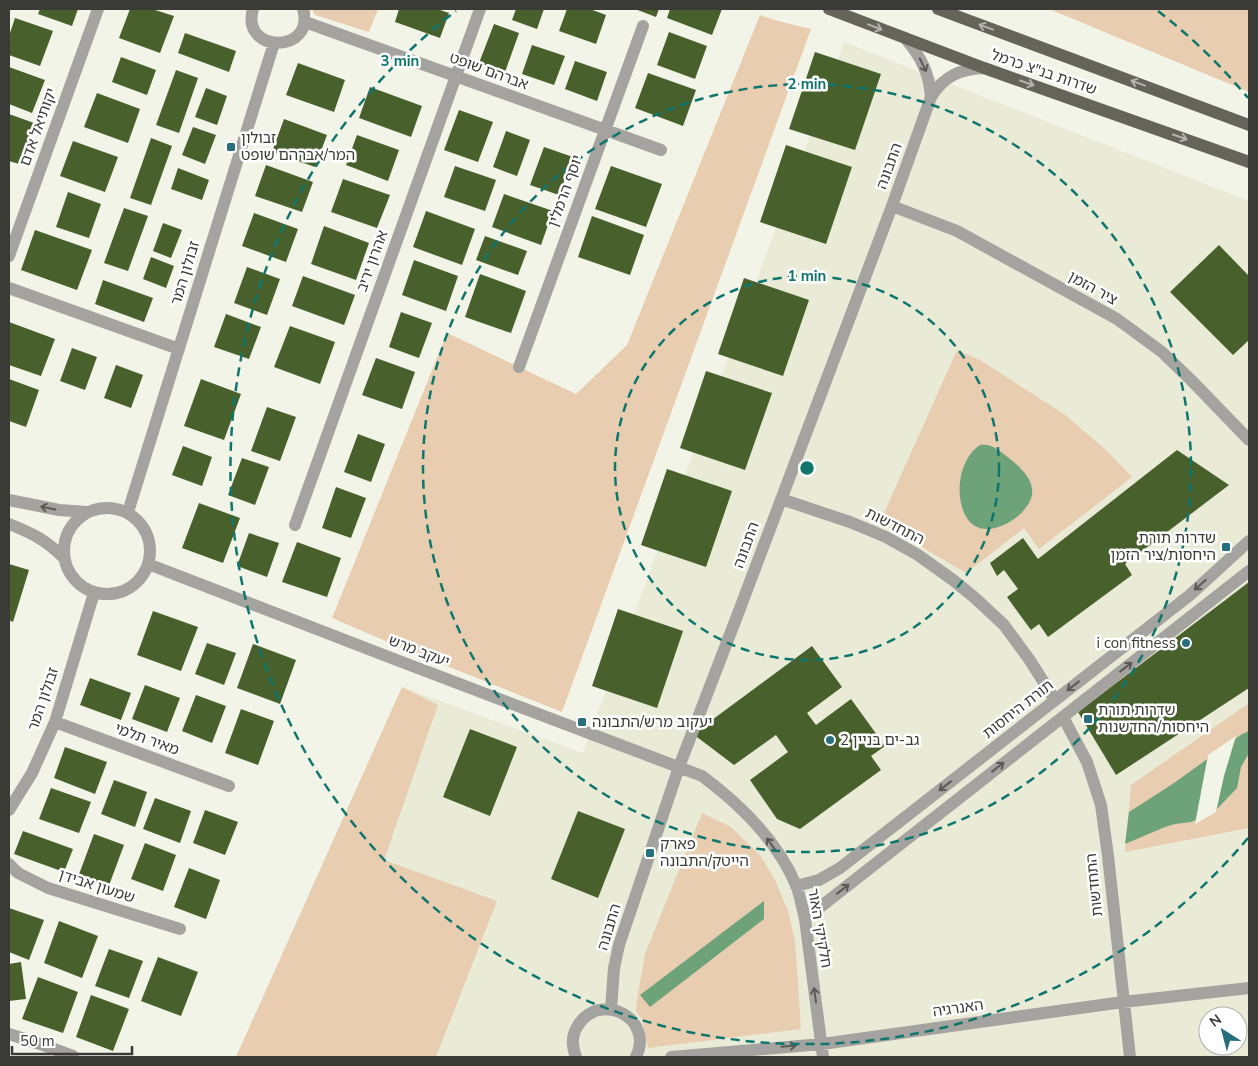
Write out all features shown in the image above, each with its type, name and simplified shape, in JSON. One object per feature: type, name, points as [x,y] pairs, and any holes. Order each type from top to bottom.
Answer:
[{"type":"main road","name":"שדרות בנ\"צ כרמל","points":[[829,9],[984,68],[1249,162]]},
{"type":"main road","name":"שדרות בנ\"צ כרמל","points":[[938,9],[1249,125]]},
{"type":"street","name":"יקותיאל אדם","points":[[9,256],[98,9]]},
{"type":"street","points":[[253,9],[252,22],[255,30],[266,41],[282,44],[290,41],[302,30],[305,22],[303,9]]},
{"type":"street","name":"אהרון יריב","points":[[295,525],[480,9]]},
{"type":"street","name":"אברהם שופט","points":[[305,22],[662,150]]},
{"type":"street","name":"יוסף הרמלין","points":[[519,367],[642,26]]},
{"type":"street","name":"התבונה","points":[[904,38],[914,49],[927,71],[931,97]]},
{"type":"street","name":"זבולון המר","points":[[128,512],[274,43]]},
{"type":"street","name":"התבונה","points":[[611,1010],[614,968],[619,945],[678,766],[739,611],[892,206],[931,97],[946,79],[959,72],[973,68],[984,68]]},
{"type":"street","name":"ציר הזמן","points":[[892,206],[957,231],[1117,319],[1162,352],[1249,440]]},
{"type":"street","points":[[9,288],[178,349]]},
{"type":"street","name":"התחדשות","points":[[781,499],[850,522],[886,537],[918,555],[953,580],[1004,625],[1055,700]]},
{"type":"street","points":[[9,500],[59,510],[87,512]]},
{"type":"street","points":[[100,507],[128,512],[145,529],[149,540],[148,564],[142,576],[133,586],[121,592],[94,593],[74,580],[67,570],[63,544],[68,531],[76,520],[87,512],[100,507]]},
{"type":"street","points":[[9,524],[30,533],[52,546],[64,558]]},
{"type":"street","name":"תורת היחסות","points":[[796,886],[818,880],[840,868],[1190,594],[1249,541]]},
{"type":"street","name":"יעקב מרש","points":[[148,564],[678,766]]},
{"type":"street","points":[[805,919],[1249,570]]},
{"type":"street","name":"זבולון המר","points":[[9,810],[32,773],[55,722],[94,593]]},
{"type":"street","name":"התחדשות","points":[[1063,716],[1088,762],[1101,805],[1130,1057]]},
{"type":"street","name":"מאיר תלמי","points":[[55,722],[229,786]]},
{"type":"street","name":"חלקיקי האור","points":[[678,766],[702,776],[741,808],[764,834],[783,860],[796,886],[805,919],[823,1057]]},
{"type":"street","name":"שמעון אבידן","points":[[9,864],[18,873],[48,888],[180,929]]},
{"type":"street","name":"האנרגיה","points":[[671,1057],[822,1044],[1123,1002],[1249,988]]},
{"type":"street","points":[[576,1057],[572,1042],[575,1030],[580,1020],[600,1009],[622,1012],[631,1019],[638,1029],[640,1040],[639,1052],[636,1057]]},
{"type":"street","points":[[9,1034],[73,1056]]},
{"type":"shaded area","points":[[312,9],[378,9],[369,32],[315,15]]},
{"type":"shaded area","points":[[1049,9],[1249,9],[1249,92]]},
{"type":"shaded area","points":[[760,15],[811,29],[562,712],[332,618],[447,333],[576,394],[627,345]]},
{"type":"shaded area","points":[[844,42],[1249,201],[1249,1057],[236,1057],[402,687],[583,753]]},
{"type":"shaded area","points":[[957,350],[980,360],[1064,414],[1106,450],[1132,477],[1039,549],[1024,528],[966,573],[880,522]]},
{"type":"shaded area","points":[[980,445],[988,445],[1000,451],[1021,468],[1027,476],[1032,489],[1027,507],[1019,515],[998,527],[987,529],[977,527],[969,521],[964,513],[960,492],[960,481],[967,460]]},
{"type":"shaded area","points":[[402,687],[438,705],[384,860],[497,901],[436,1057],[236,1057]]},
{"type":"shaded area","points":[[1249,703],[1249,828],[1125,852],[1131,785]]},
{"type":"shaded area","points":[[1249,731],[1249,753],[1241,767],[1237,788],[1218,808],[1199,819],[1165,827],[1125,844],[1129,812]]},
{"type":"shaded area","points":[[702,813],[731,827],[760,855],[775,880],[788,911],[795,941],[801,1029],[648,1048],[642,1020],[636,1011],[645,954]]},
{"type":"shaded area","points":[[764,901],[764,919],[650,1007],[640,995]]},
{"type":"pier","points":[[1236,736],[1216,812],[1195,824],[1208,755]]},
{"type":"building","points":[[40,9],[78,9],[72,26],[38,14]]},
{"type":"building","points":[[130,9],[152,9],[174,16],[160,53],[119,38]]},
{"type":"building","points":[[399,9],[437,9],[449,13],[440,38],[395,22]]},
{"type":"building","points":[[516,9],[544,9],[537,29],[512,20]]},
{"type":"building","points":[[567,9],[590,9],[606,15],[596,44],[559,31]]},
{"type":"building","points":[[635,9],[659,9],[656,17]]},
{"type":"building","points":[[670,9],[722,9],[712,35],[667,18]]},
{"type":"building","points":[[15,18],[53,31],[40,66],[9,55],[9,36]]},
{"type":"building","points":[[494,24],[519,33],[505,72],[479,63]]},
{"type":"building","points":[[669,32],[707,46],[695,79],[657,65]]},
{"type":"building","points":[[185,33],[236,51],[229,72],[178,53]]},
{"type":"building","points":[[532,45],[565,56],[554,85],[522,74]]},
{"type":"building","points":[[815,52],[881,74],[855,150],[789,129]]},
{"type":"building","points":[[121,57],[156,70],[147,95],[112,82]]},
{"type":"building","points":[[575,61],[607,72],[597,101],[565,89]]},
{"type":"building","points":[[298,63],[345,80],[334,112],[286,95]]},
{"type":"building","points":[[9,67],[45,80],[32,113],[9,104]]},
{"type":"building","points":[[176,70],[198,78],[179,133],[156,125]]},
{"type":"building","points":[[648,73],[696,90],[683,126],[635,108]]},
{"type":"building","points":[[370,87],[422,106],[411,137],[359,118]]},
{"type":"building","points":[[206,88],[227,96],[217,125],[195,117]]},
{"type":"building","points":[[97,93],[140,109],[128,143],[84,127]]},
{"type":"building","points":[[459,110],[493,122],[478,162],[444,150]]},
{"type":"building","points":[[9,114],[34,123],[19,164],[9,161]]},
{"type":"building","points":[[284,119],[327,135],[315,167],[272,152]]},
{"type":"building","points":[[193,127],[216,135],[205,164],[182,155]]},
{"type":"building","points":[[506,131],[530,140],[517,176],[493,167]]},
{"type":"building","points":[[357,135],[399,150],[388,181],[346,165]]},
{"type":"building","points":[[151,138],[172,146],[151,205],[130,198]]},
{"type":"building","points":[[73,141],[118,157],[105,192],[60,176]]},
{"type":"building","points":[[786,145],[852,167],[826,244],[760,222]]},
{"type":"building","points":[[544,147],[573,157],[559,195],[530,185]]},
{"type":"building","points":[[266,165],[313,182],[302,212],[255,196]]},
{"type":"building","points":[[455,166],[496,180],[485,211],[444,197]]},
{"type":"building","points":[[611,166],[662,184],[646,227],[595,209]]},
{"type":"building","points":[[178,168],[209,180],[202,200],[171,189]]},
{"type":"building","points":[[343,179],[390,195],[377,228],[331,212]]},
{"type":"building","points":[[68,192],[101,204],[89,238],[56,227]]},
{"type":"building","points":[[504,194],[553,211],[541,245],[492,227]]},
{"type":"building","points":[[124,208],[148,216],[128,271],[104,263]]},
{"type":"building","points":[[426,211],[475,229],[462,265],[413,247]]},
{"type":"building","points":[[254,213],[298,229],[286,262],[242,246]]},
{"type":"building","points":[[592,216],[644,235],[630,275],[578,257]]},
{"type":"building","points":[[163,223],[182,230],[171,258],[153,251]]},
{"type":"building","points":[[324,226],[369,243],[356,280],[311,264]]},
{"type":"building","points":[[35,230],[92,250],[77,290],[21,270]]},
{"type":"building","points":[[485,236],[527,251],[518,275],[476,260]]},
{"type":"building","points":[[1219,245],[1249,276],[1249,340],[1233,355],[1170,292]]},
{"type":"building","points":[[151,257],[174,266],[166,288],[143,279]]},
{"type":"building","points":[[414,260],[458,276],[446,311],[402,295]]},
{"type":"building","points":[[247,267],[280,279],[267,315],[234,303]]},
{"type":"building","points":[[480,274],[526,291],[511,333],[465,317]]},
{"type":"building","points":[[303,276],[355,295],[344,325],[292,306]]},
{"type":"building","points":[[744,278],[809,300],[783,376],[718,354]]},
{"type":"building","points":[[103,280],[153,298],[144,322],[95,304]]},
{"type":"building","points":[[401,312],[432,323],[419,358],[389,347]]},
{"type":"building","points":[[226,314],[261,327],[249,359],[214,347]]},
{"type":"building","points":[[9,322],[55,339],[41,376],[9,365]]},
{"type":"building","points":[[290,326],[335,342],[320,384],[274,367]]},
{"type":"building","points":[[72,348],[97,357],[85,390],[60,381]]},
{"type":"building","points":[[376,358],[415,372],[402,409],[362,395]]},
{"type":"building","points":[[116,365],[143,375],[131,408],[104,398]]},
{"type":"building","points":[[706,371],[772,393],[745,470],[680,448]]},
{"type":"building","points":[[9,379],[39,390],[26,427],[9,421]]},
{"type":"building","points":[[201,379],[241,394],[224,440],[184,426]]},
{"type":"building","points":[[267,407],[296,417],[280,461],[251,451]]},
{"type":"building","points":[[358,434],[385,444],[371,482],[344,472]]},
{"type":"building","points":[[183,446],[212,457],[202,486],[172,475]]},
{"type":"building","points":[[1177,450],[1229,485],[1125,564],[1132,575],[1048,637],[1039,624],[1031,630],[1007,597],[1018,589],[1004,570],[997,576],[990,563],[1023,538],[1038,559]]},
{"type":"building","points":[[242,458],[269,467],[255,505],[228,495]]},
{"type":"building","points":[[667,469],[732,491],[706,567],[641,545]]},
{"type":"building","points":[[336,487],[366,498],[351,538],[322,528]]},
{"type":"building","points":[[199,503],[240,518],[223,563],[182,548]]},
{"type":"building","points":[[249,533],[279,543],[267,577],[237,566]]},
{"type":"building","points":[[297,542],[341,558],[327,597],[282,582]]},
{"type":"building","points":[[9,564],[29,570],[13,622],[9,620]]},
{"type":"building","points":[[1249,582],[1249,688],[1116,775],[1078,712]]},
{"type":"building","points":[[618,609],[683,631],[657,708],[592,686]]},
{"type":"building","points":[[153,611],[198,627],[181,671],[137,655]]},
{"type":"building","points":[[207,643],[236,653],[224,685],[195,674]]},
{"type":"building","points":[[253,644],[296,660],[280,704],[237,688]]},
{"type":"building","name":"גב-ים בניין 2","points":[[812,646],[842,687],[807,713],[816,725],[851,699],[885,746],[871,756],[881,770],[800,829],[777,819],[750,780],[788,752],[776,735],[734,765],[693,734]]},
{"type":"building","points":[[90,678],[131,693],[121,720],[80,705]]},
{"type":"building","points":[[145,685],[180,698],[167,732],[132,719]]},
{"type":"building","points":[[196,695],[226,706],[212,743],[182,731]]},
{"type":"building","points":[[241,709],[274,721],[258,765],[225,753]]},
{"type":"building","points":[[470,729],[517,747],[490,816],[443,797]]},
{"type":"building","points":[[65,747],[107,762],[95,794],[54,778]]},
{"type":"building","points":[[114,780],[147,792],[135,827],[101,814]]},
{"type":"building","points":[[51,788],[91,802],[79,833],[39,819]]},
{"type":"building","points":[[155,798],[191,811],[180,843],[143,829]]},
{"type":"building","points":[[205,810],[238,822],[225,855],[193,843]]},
{"type":"building","points":[[578,811],[625,829],[598,898],[551,879]]},
{"type":"building","points":[[23,831],[73,849],[64,872],[14,854]]},
{"type":"building","points":[[94,834],[124,845],[108,888],[78,877]]},
{"type":"building","points":[[145,843],[176,855],[163,891],[131,879]]},
{"type":"building","points":[[189,868],[220,880],[206,919],[174,907]]},
{"type":"building","points":[[9,908],[44,920],[29,960],[9,952]]},
{"type":"building","points":[[59,921],[98,936],[82,978],[44,963]]},
{"type":"building","points":[[109,949],[143,961],[129,998],[95,986]]},
{"type":"building","points":[[158,957],[198,972],[181,1016],[141,1001]]},
{"type":"building","points":[[21,962],[26,999],[9,1001],[9,964]]},
{"type":"building","points":[[38,977],[78,992],[63,1033],[22,1019]]},
{"type":"building","points":[[91,995],[129,1009],[113,1051],[76,1037]]},
{"type":"place","name":"זבולון המר/אברהם שופט","points":[[231,147]]},
{"type":"place","name":"שדרות תורת היחסות/ציר הזמן","points":[[1226,547]]},
{"type":"place","name":"i con fitness","points":[[1186,643]]},
{"type":"place","name":"שדרות תורת היחסות/החדשנות","points":[[1088,719]]},
{"type":"place","name":"יעקוב מרש/התבונה","points":[[582,722]]},
{"type":"place","name":"גב-ים בניין 2","points":[[830,740]]},
{"type":"place","name":"פארק הייטק/התבונה","points":[[650,853]]}]
